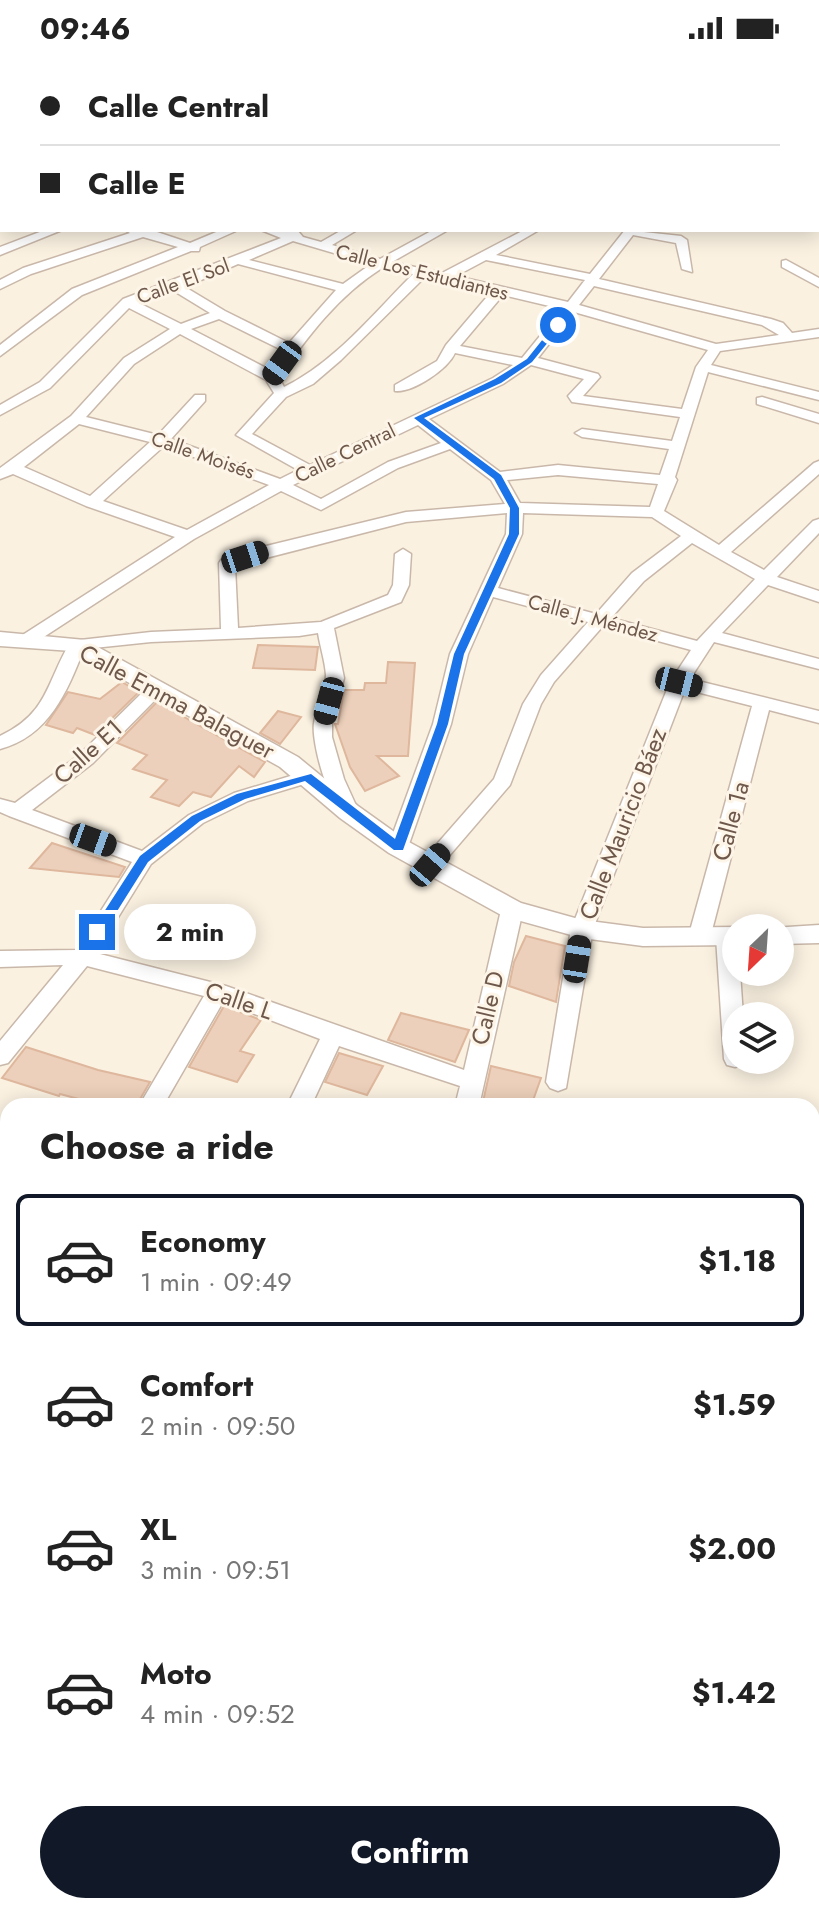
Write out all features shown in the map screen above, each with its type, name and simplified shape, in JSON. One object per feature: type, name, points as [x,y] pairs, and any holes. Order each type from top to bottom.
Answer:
[{"type":"street","points":[[0,251],[51,232]]},
{"type":"street","points":[[0,285],[27,271],[139,232]]},
{"type":"street","points":[[145,232],[239,261],[345,288]]},
{"type":"street","points":[[0,352],[77,292],[227,232]]},
{"type":"street","name":"Calle Los Estudiantes","points":[[273,232],[381,263],[572,307],[716,348]]},
{"type":"street","name":"Calle El Sol","points":[[0,411],[45,385],[128,302],[239,261],[302,232]]},
{"type":"street","points":[[320,247],[347,232]]},
{"type":"street","points":[[272,377],[324,308],[345,288],[381,263],[438,232]]},
{"type":"street","points":[[443,278],[529,232]]},
{"type":"street","name":"Calle Central","points":[[9,641],[282,484],[498,381],[527,362],[629,232]]},
{"type":"street","points":[[636,232],[681,240],[688,269]]},
{"type":"street","points":[[483,256],[766,322],[778,326],[789,337]]},
{"type":"street","points":[[786,264],[819,283]]},
{"type":"street","points":[[311,471],[243,435],[281,394],[308,381],[336,357],[422,273]]},
{"type":"street","points":[[175,286],[220,314],[292,350]]},
{"type":"street","points":[[400,388],[443,364],[451,348],[499,291]]},
{"type":"street","points":[[128,302],[272,377],[281,394]]},
{"type":"street","points":[[7,471],[76,419],[129,361],[177,330],[220,314]]},
{"type":"street","points":[[656,512],[669,480],[703,367],[716,348],[819,333]]},
{"type":"street","points":[[451,348],[593,377],[575,396],[577,399],[689,414]]},
{"type":"street","points":[[703,367],[819,396]]},
{"type":"street","points":[[92,503],[163,439],[200,398]]},
{"type":"street","points":[[762,401],[819,419]]},
{"type":"street","points":[[398,847],[442,724],[459,654],[514,534],[515,508],[497,477],[418,418]]},
{"type":"street","name":"Calle Moisés","points":[[76,419],[163,439],[236,463],[321,505],[393,465],[454,443]]},
{"type":"street","points":[[582,433],[679,446]]},
{"type":"street","points":[[720,553],[819,466]]},
{"type":"street","points":[[497,477],[547,470],[669,480]]},
{"type":"street","points":[[7,471],[188,536]]},
{"type":"street","points":[[230,632],[227,563],[383,521],[515,508],[656,512],[691,536],[767,579],[819,597]]},
{"type":"street","name":"Calle Mauricio Báez","points":[[558,1082],[582,929],[679,682],[705,641],[819,524]]},
{"type":"street","points":[[430,865],[503,781],[540,691],[638,577],[691,536]]},
{"type":"street","points":[[0,743],[19,735],[51,708],[77,645],[230,632],[299,631],[325,626],[395,598],[401,585],[403,554]]},
{"type":"street","name":"Calle J. Méndez","points":[[486,590],[599,620],[819,664]]},
{"type":"street","points":[[325,626],[335,678],[323,724],[323,737],[334,779],[349,812]]},
{"type":"street","name":"Calle Emma Balaguer","points":[[9,641],[77,645],[289,762],[349,812],[398,847],[512,910],[582,929],[643,937],[722,937]]},
{"type":"street","points":[[679,682],[819,717]]},
{"type":"street","name":"Calle E1","points":[[8,809],[86,759],[157,688]]},
{"type":"street","name":"Calle 1a","points":[[699,938],[762,703]]},
{"type":"street","points":[[0,1057],[82,957],[144,859],[196,819],[241,797],[307,777]]},
{"type":"street","points":[[8,809],[144,859]]},
{"type":"street","name":"Calle D","points":[[468,1098],[512,910]]},
{"type":"street","points":[[794,935],[819,934]]},
{"type":"street","name":"Calle L","points":[[0,959],[82,957],[218,992],[333,1035],[471,1081]]},
{"type":"street","points":[[156,1098],[218,992]]},
{"type":"street","points":[[303,1098],[333,1035]]},
{"type":"building","points":[[258,645],[318,647],[315,670],[253,668]]},
{"type":"building","points":[[388,662],[415,663],[408,756],[377,756],[399,776],[365,791],[350,767],[335,724],[338,724],[344,690],[364,690],[365,683],[386,683]]},
{"type":"building","points":[[122,682],[139,692],[95,735],[77,728],[73,733],[46,725],[68,692],[100,699]]},
{"type":"building","points":[[157,702],[265,762],[254,777],[239,766],[211,797],[193,792],[179,806],[151,797],[167,780],[133,769],[147,755],[117,743]]},
{"type":"building","points":[[278,711],[301,717],[280,744],[260,733]]},
{"type":"building","points":[[52,843],[125,867],[119,877],[30,868]]},
{"type":"building","points":[[526,936],[565,946],[556,1002],[509,986],[514,962]]},
{"type":"building","points":[[224,1006],[261,1020],[240,1051],[254,1055],[237,1082],[189,1067]]},
{"type":"building","points":[[401,1013],[469,1030],[455,1062],[388,1040]]},
{"type":"building","points":[[26,1047],[98,1070],[150,1082],[141,1098],[75,1098],[2,1078]]},
{"type":"building","points":[[339,1053],[383,1066],[367,1095],[325,1082]]},
{"type":"building","points":[[491,1066],[541,1078],[534,1098],[484,1098]]},
{"type":"route","points":[[97,932],[144,859],[196,819],[241,797],[307,777],[398,847],[442,724],[459,654],[514,534],[515,508],[497,477],[418,418],[498,381],[529,360],[558,325]]}]
